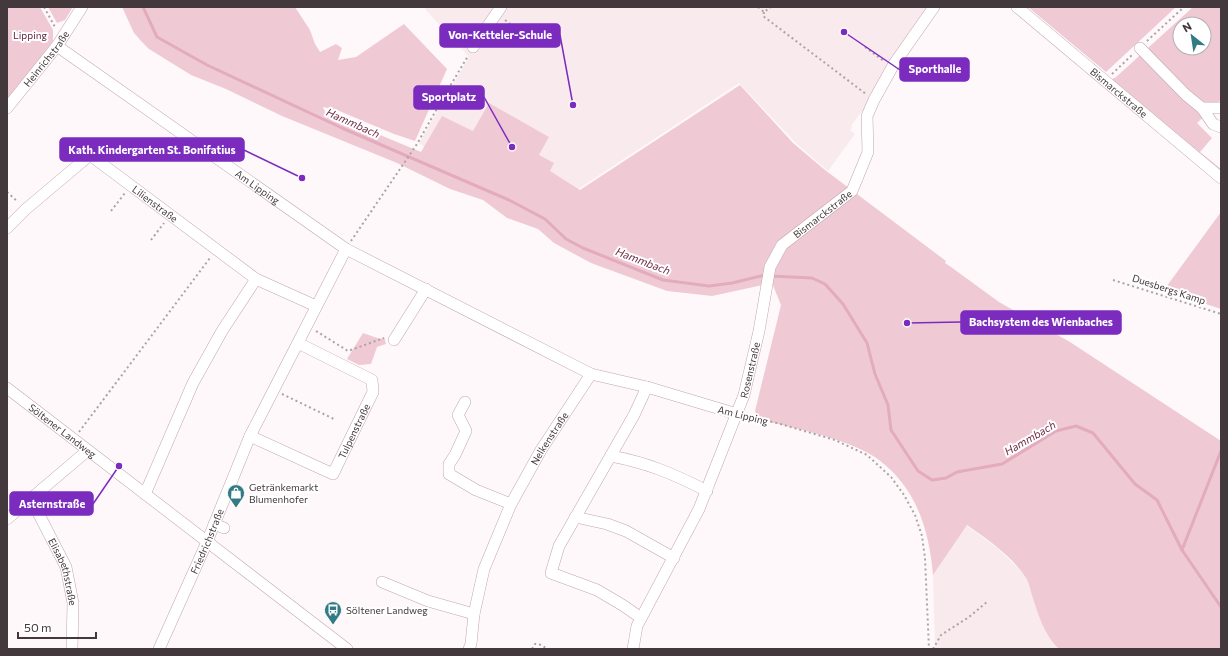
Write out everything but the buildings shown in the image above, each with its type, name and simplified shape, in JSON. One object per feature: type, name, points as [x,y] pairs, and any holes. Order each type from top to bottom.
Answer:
[{"type":"street","name":"Heinrichstraße","points":[[7,108],[59,42],[82,7]]},
{"type":"street","name":"Bismarckstraße","points":[[770,267],[782,245],[852,191],[868,152],[867,116],[874,100],[892,67],[934,7]]},
{"type":"street","name":"Bismarckstraße","points":[[1017,7],[1221,178]]},
{"type":"street","points":[[473,47],[498,10]]},
{"type":"street","name":"Am Lipping","points":[[59,42],[346,248],[591,374],[647,387],[737,414]]},
{"type":"street","points":[[1140,48],[1186,95],[1202,108],[1212,124],[1221,127]]},
{"type":"street","points":[[1202,108],[1221,108]]},
{"type":"street","name":"Lilienstraße","points":[[7,228],[26,209],[90,155],[256,280],[316,306]]},
{"type":"street","name":"Friedrichstraße","points":[[160,649],[207,542],[219,526],[250,436],[346,248]]},
{"type":"street","name":"Rosenstraße","points":[[633,649],[637,626],[674,558],[707,491],[744,395],[759,331],[770,267]]},
{"type":"street","points":[[145,494],[193,383],[222,331],[256,280]]},
{"type":"street","points":[[396,336],[426,289]]},
{"type":"street","name":"Tulpenstraße","points":[[250,436],[333,474],[373,392],[372,380],[298,342]]},
{"type":"street","name":"Nelkenstraße","points":[[469,649],[472,644],[474,614],[484,569],[511,504],[541,450],[591,374]]},
{"type":"street","points":[[641,618],[597,590],[551,573],[559,546],[634,415],[647,387]]},
{"type":"street","name":"Söltener Landweg","points":[[7,388],[346,649]]},
{"type":"street","points":[[465,402],[458,415],[466,431],[456,455],[449,464],[449,474],[476,490],[511,504]]},
{"type":"street","points":[[7,519],[87,451]]},
{"type":"street","points":[[611,456],[634,460],[664,470],[707,491]]},
{"type":"street","name":"Elisabethstraße","points":[[31,499],[66,567],[73,603],[72,649]]},
{"type":"street","points":[[575,517],[607,524],[626,531],[674,558]]},
{"type":"street","points":[[382,582],[428,601],[474,614]]},
{"type":"path","points":[[44,7],[59,42]]},
{"type":"path","points":[[758,7],[764,12],[763,16],[874,100]]},
{"type":"path","points":[[764,12],[771,7]]},
{"type":"path","points":[[498,10],[523,34]]},
{"type":"path","points":[[346,248],[417,144],[473,47]]},
{"type":"path","points":[[865,47],[892,67]]},
{"type":"path","points":[[111,211],[130,186]]},
{"type":"path","points":[[7,192],[26,209]]},
{"type":"path","points":[[151,240],[169,215]]},
{"type":"path","points":[[73,440],[216,250]]},
{"type":"path","name":"Duesbergs Kamp","points":[[1113,280],[1221,314]]},
{"type":"path","points":[[306,325],[348,351],[396,336]]},
{"type":"path","points":[[274,390],[336,420]]},
{"type":"path","name":"Am Lipping","points":[[737,414],[778,423],[834,440],[867,455],[891,477],[915,514],[922,536],[925,558],[929,649]]},
{"type":"path","points":[[933,649],[938,639],[945,632],[969,617],[988,601]]},
{"type":"path","points":[[532,649],[535,644],[539,644],[548,649]]},
{"type":"shaded area","points":[[427,7],[930,7],[864,112],[862,111],[851,126],[852,127],[850,130],[855,134],[828,171],[797,144],[739,83],[548,209],[431,152],[419,143],[469,57],[425,9]]},
{"type":"shaded area","points":[[966,525],[997,548],[1018,568],[1037,591],[1067,649],[935,649],[933,575]]},
{"type":"green space","name":"Lipping","points":[[7,7],[40,7],[53,30],[53,41],[7,102]]},
{"type":"green space","points":[[48,7],[73,7],[65,20],[57,23]]},
{"type":"green space","points":[[122,7],[295,7],[310,30],[315,44],[320,52],[336,44],[342,48],[338,60],[356,57],[404,24],[447,69],[415,141],[394,134],[337,110],[323,107],[325,112],[421,152],[442,116],[473,131],[489,103],[549,137],[539,155],[554,163],[550,171],[580,190],[740,85],[793,143],[825,170],[946,261],[945,263],[999,302],[1070,342],[1221,441],[1221,649],[1059,649],[1045,631],[1028,582],[1021,570],[999,549],[967,525],[933,575],[928,542],[919,512],[912,497],[892,471],[879,460],[867,453],[838,440],[758,419],[755,411],[781,305],[772,283],[712,296],[667,291],[591,263],[554,243],[538,229],[507,218],[483,200],[450,189],[397,163],[282,116],[226,89],[191,75],[149,49],[134,33]]},
{"type":"green space","points":[[1028,7],[1176,7],[1106,72]]},
{"type":"green space","points":[[1193,7],[1221,7],[1221,100],[1197,123],[1212,138],[1200,152],[1221,169],[1221,172],[1113,80],[1113,78],[1115,78],[1172,26],[1172,56],[1212,56],[1212,16],[1183,16]]},
{"type":"green space","points":[[1221,212],[1221,309],[1164,290]]},
{"type":"green space","points":[[363,333],[380,339],[384,337],[386,344],[377,347],[371,364],[359,365],[347,359]]},
{"type":"waterway","name":"Hammbach","points":[[143,7],[157,37],[207,65],[342,128],[509,200],[545,219],[566,239],[583,248],[663,280],[709,286],[732,283],[765,275]]},
{"type":"waterway","name":"Hammbach","points":[[771,276],[812,278],[825,284],[843,304],[867,343],[875,374],[888,405],[891,430],[918,471],[932,480],[946,478],[957,472],[1002,464],[1056,431],[1076,426],[1093,433],[1135,484],[1157,500],[1182,550],[1221,607]]},
{"type":"waterway","points":[[1182,550],[1221,451]]},
{"type":"place","name":"Sporthalle","points":[[844,32]]},
{"type":"place","name":"Von-Ketteler-Schule","points":[[573,105]]},
{"type":"place","name":"Sportplatz","points":[[512,147]]},
{"type":"place","name":"Kath. Kindergarten St. Bonifatius","points":[[302,178]]},
{"type":"place","name":"Bachsystem des Wienbaches","points":[[907,323]]},
{"type":"place","name":"Asternstraße","points":[[119,466]]},
{"type":"place","name":"Getränkemarkt Blumenhofer","points":[[236,508]]},
{"type":"place","name":"Söltener Landweg","points":[[333,625]]}]
